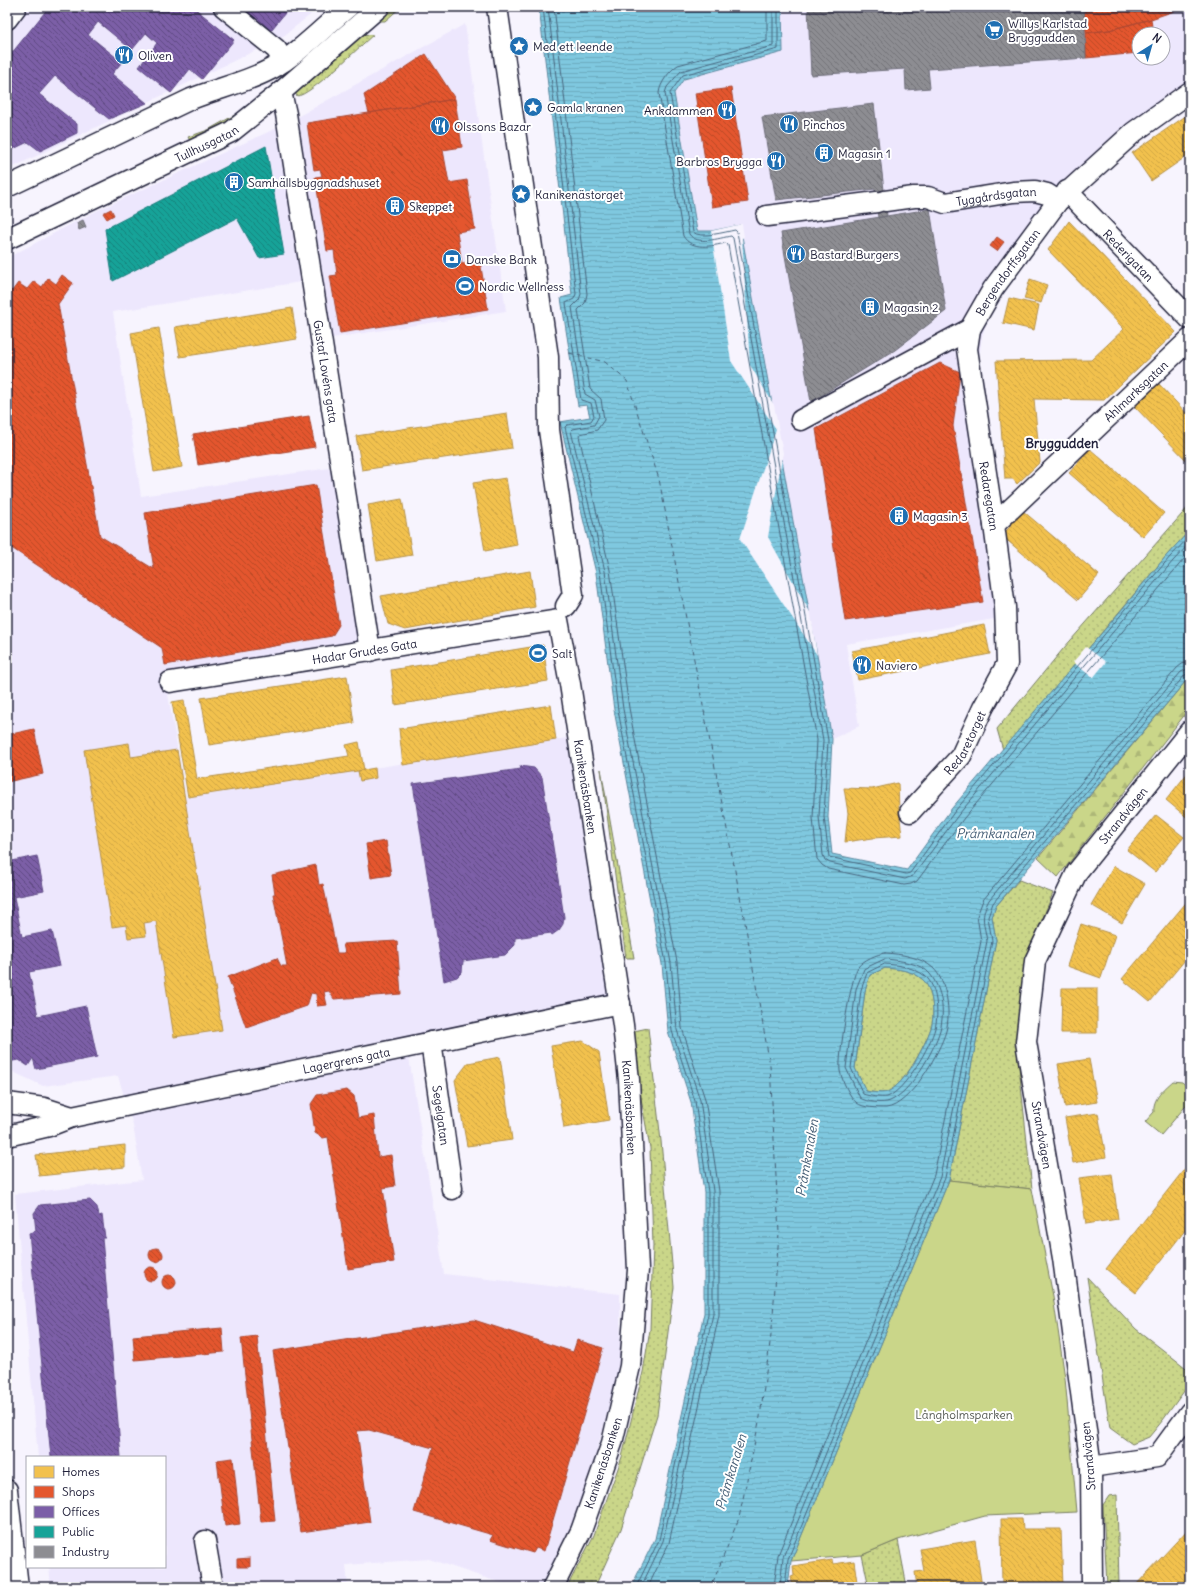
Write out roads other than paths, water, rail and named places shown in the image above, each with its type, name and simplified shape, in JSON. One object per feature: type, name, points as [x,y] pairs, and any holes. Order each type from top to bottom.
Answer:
[{"type":"street","points":[[7,19],[16,7]]},
{"type":"street","points":[[224,7],[276,49],[284,61]]},
{"type":"street","points":[[7,187],[172,108],[214,90],[239,84],[272,68],[284,61],[348,7]]},
{"type":"street","name":"Tullhusgatan","points":[[7,239],[224,135],[281,92],[379,7]]},
{"type":"street","points":[[497,7],[548,357],[549,430],[574,595],[562,613]]},
{"type":"street","name":"Gustaf Lovéns gata","points":[[281,92],[286,114],[370,651]]},
{"type":"street","name":"Bergendorffsgatan","points":[[801,420],[970,329],[993,289],[1062,196],[1134,132],[1190,92]]},
{"type":"street","name":"Tyggårdsgatan","points":[[767,216],[914,197],[928,197],[945,203],[1013,192],[1035,191],[1062,196]]},
{"type":"street","name":"Rederigatan","points":[[1062,196],[1190,319]]},
{"type":"street","name":"Redaregatan","points":[[970,329],[967,349],[1005,607],[1007,664]]},
{"type":"street","name":"Ahlmarksgatan","points":[[994,525],[1190,340]]},
{"type":"street","name":"Hadar Grudes Gata","points":[[170,682],[370,651],[562,613]]},
{"type":"street","name":"Kanikenäsbanken","points":[[554,1587],[581,1531],[612,1443],[630,1366],[637,1262],[629,1080],[620,1003],[570,684],[562,613]]},
{"type":"street","name":"Redaretorget","points":[[910,812],[961,756],[983,708],[1007,664]]},
{"type":"street","name":"Strandvägen","points":[[1092,1587],[1091,1467],[1063,1258],[1026,1042],[1035,961],[1077,872],[1190,731]]},
{"type":"street","name":"Lagergrens gata","points":[[7,1136],[49,1126],[72,1117],[620,1003]]},
{"type":"street","name":"Segelgatan","points":[[431,1042],[452,1189]]},
{"type":"street","name":"Lagergrens gata","points":[[7,1103],[44,1108],[72,1117]]},
{"type":"street","points":[[7,1112],[9,1125],[7,1133]]},
{"type":"street","points":[[1091,1467],[1157,1457],[1190,1412]]},
{"type":"street","points":[[7,1490],[18,1587]]},
{"type":"street","points":[[205,1541],[213,1587]]},
{"type":"water","name":"Pråmkanalen","points":[[539,7],[782,7],[783,52],[684,79],[674,93],[697,231],[711,231],[740,225],[832,739],[828,817],[832,854],[907,870],[952,808],[1167,555],[1190,530],[1190,676],[996,906],[992,917],[996,940],[949,1180],[791,1561],[788,1587],[631,1587],[655,1539],[704,1313],[704,1192],[691,1102],[668,1031],[662,964],[614,710],[596,573],[560,422],[590,417],[587,405],[578,406],[561,298],[572,295]],"holes":[[[885,968],[904,970],[922,979],[929,988],[933,1016],[928,1036],[914,1064],[901,1082],[894,1088],[882,1093],[866,1091],[855,1068],[865,991],[870,975]]]},
{"type":"place","name":"Willys Karlstad Bryggudden","points":[[994,30]]},
{"type":"place","name":"Med ett leende","points":[[519,46]]},
{"type":"place","name":"Oliven","points":[[124,55]]},
{"type":"place","name":"Gamla kranen","points":[[533,107]]},
{"type":"place","name":"Ankdammen","points":[[727,110]]},
{"type":"place","name":"Pinchos","points":[[789,124]]},
{"type":"place","name":"Olssons Bazar","points":[[440,126]]},
{"type":"place","name":"Magasin 1","points":[[824,153]]},
{"type":"place","name":"Barbros Brygga","points":[[776,161]]},
{"type":"place","name":"Samhällsbyggnadshuset","points":[[234,182]]},
{"type":"place","name":"Kanikenästorget","points":[[521,194]]},
{"type":"place","name":"Skeppet","points":[[395,206]]},
{"type":"place","name":"Bastard Burgers","points":[[796,254]]},
{"type":"place","name":"Danske Bank","points":[[452,259]]},
{"type":"place","name":"Nordic Wellness","points":[[465,286]]},
{"type":"place","name":"Magasin 2","points":[[870,307]]},
{"type":"place","name":"Magasin 3","points":[[899,516]]},
{"type":"place","name":"Salt","points":[[538,653]]},
{"type":"place","name":"Naviero","points":[[862,665]]},
{"type":"district","name":"Bryggudden","points":[[1062,443]]},
{"type":"park label","name":"Långholmsparken","points":[[964,1414]]}]
